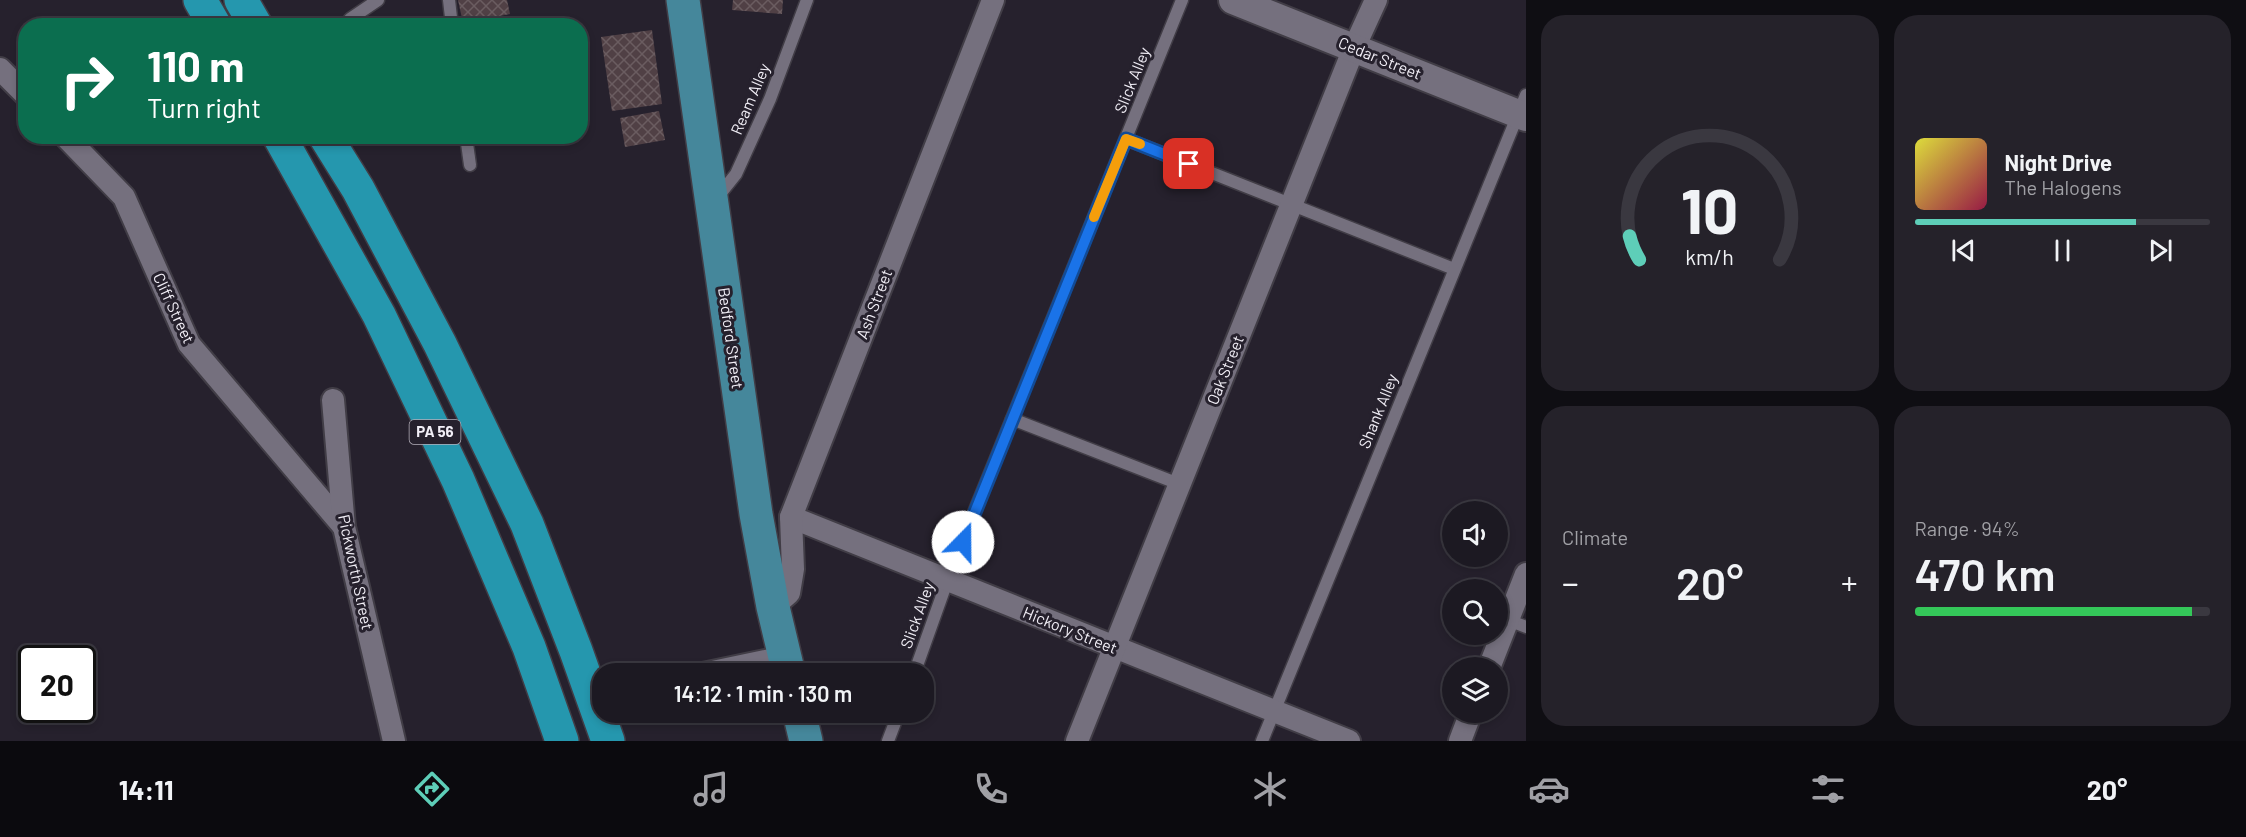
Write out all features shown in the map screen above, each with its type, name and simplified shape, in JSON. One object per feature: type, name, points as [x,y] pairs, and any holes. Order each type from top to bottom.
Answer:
[{"type":"highway","points":[[200,0],[210,18]]},
{"type":"highway","points":[[240,0],[251,18]]},
{"type":"highway","name":"PA 56","points":[[283,144],[379,315],[453,470],[529,647],[562,741]]},
{"type":"highway","name":"PA 56","points":[[331,144],[358,189],[440,344],[527,524],[608,741]]},
{"type":"main road","name":"Bedford Street","points":[[683,0],[756,514],[773,607],[787,663]]},
{"type":"main road","points":[[802,723],[806,741]]},
{"type":"street","name":"Ash Street","points":[[773,607],[789,593],[793,569],[791,517],[993,0]]},
{"type":"street","name":"Cedar Street","points":[[1233,0],[1354,48],[1523,108]]},
{"type":"street","name":"Oak Street","points":[[1077,741],[1354,48],[1376,0]]},
{"type":"street","points":[[0,69],[18,87]]},
{"type":"street","name":"Cliff Street","points":[[73,144],[124,197],[189,344],[344,527]]},
{"type":"street","name":"Pickworth Street","points":[[333,400],[344,527],[394,741]]},
{"type":"street","name":"Hickory Street","points":[[791,517],[1349,741]]},
{"type":"street","points":[[1496,657],[1517,624],[1526,574]]},
{"type":"street","points":[[1460,741],[1467,723]]},
{"type":"lane","points":[[351,18],[378,0]]},
{"type":"lane","points":[[449,0],[451,18]]},
{"type":"lane","name":"Ream Alley","points":[[712,205],[736,174],[770,99],[807,0]]},
{"type":"lane","name":"Slick Alley","points":[[918,663],[947,581],[1182,0]]},
{"type":"lane","name":"Shank Alley","points":[[1262,741],[1454,269],[1523,108]]},
{"type":"lane","points":[[1126,139],[1454,269]]},
{"type":"lane","points":[[467,144],[470,165]]},
{"type":"lane","points":[[1012,419],[1179,484]]},
{"type":"lane","points":[[888,741],[895,723]]},
{"type":"building","points":[[458,0],[507,0],[510,14],[489,18],[462,18]]},
{"type":"building","points":[[733,0],[783,0],[782,14],[732,10]]},
{"type":"building","points":[[652,30],[662,104],[612,111],[601,37]]},
{"type":"building","points":[[659,111],[665,140],[625,147],[620,118]]},
{"type":"slow traffic","points":[[1094,217],[1126,139],[1140,144]]},
{"type":"route","points":[[963,542],[1126,139],[1189,164]]}]
